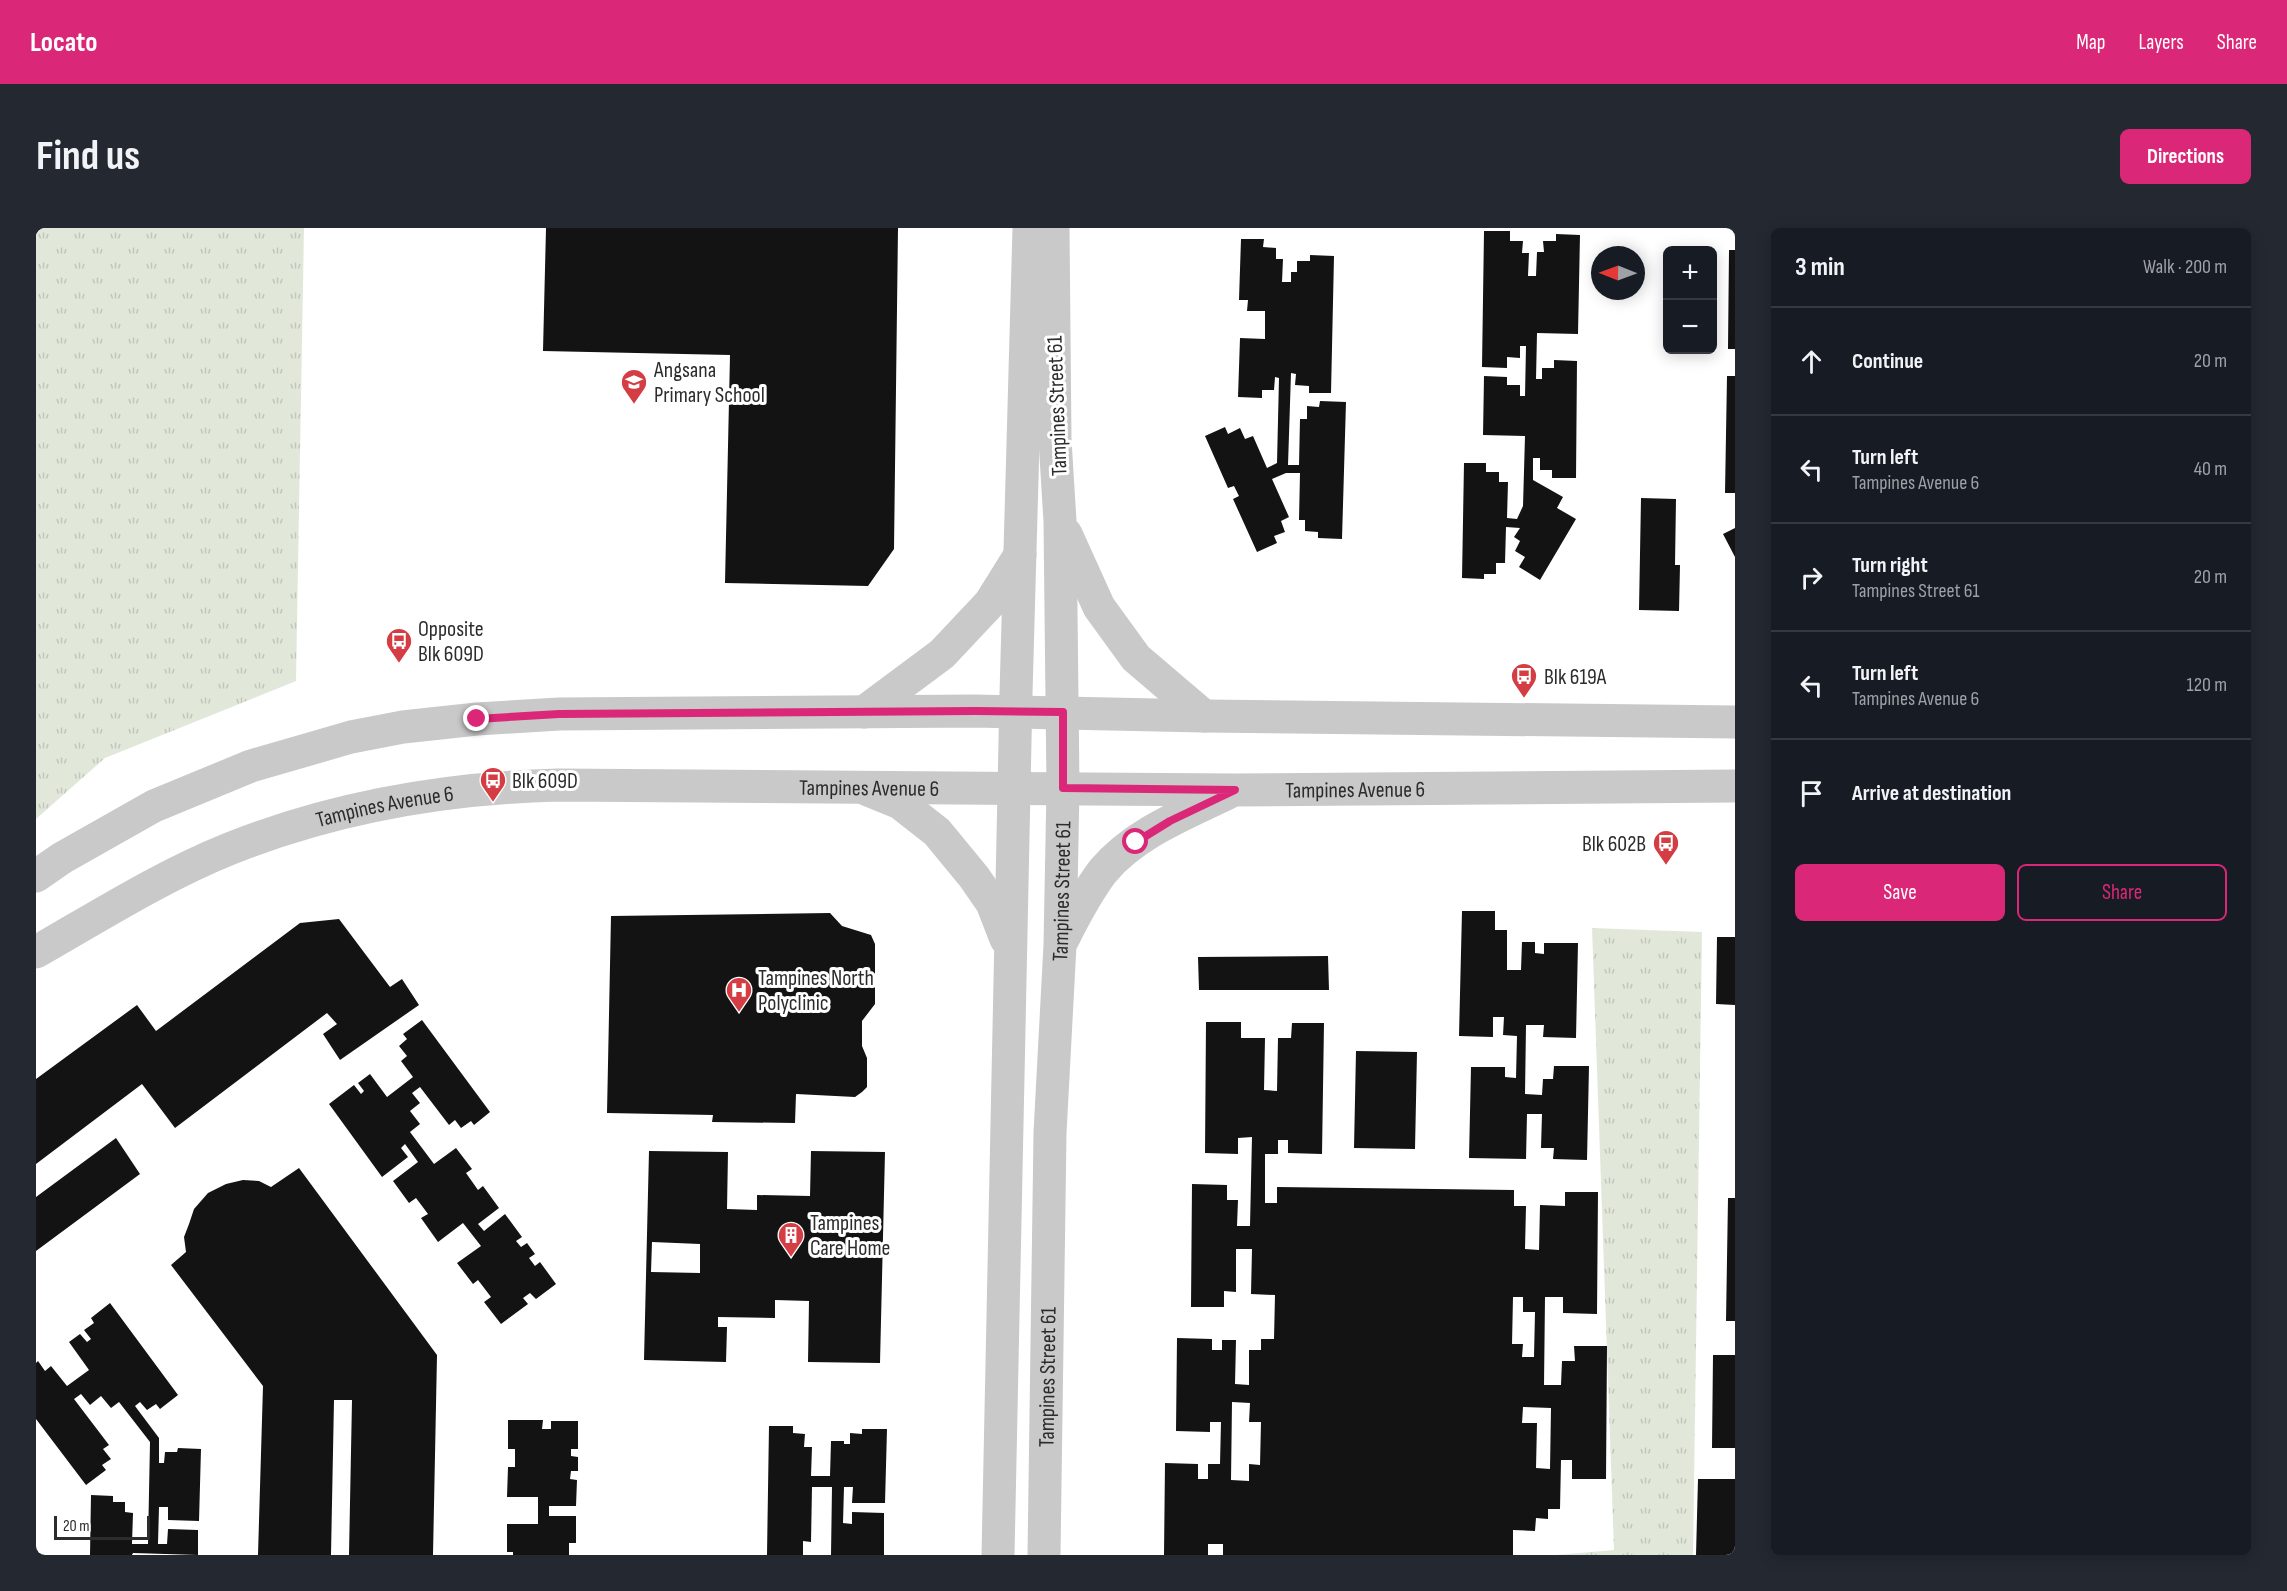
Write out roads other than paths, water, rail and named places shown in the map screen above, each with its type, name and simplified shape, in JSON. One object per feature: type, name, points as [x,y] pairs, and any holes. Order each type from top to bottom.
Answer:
[{"type":"street","name":"Tampines Street 61","points":[[998,1555],[1014,788],[1029,228]]},
{"type":"street","name":"Tampines Street 61","points":[[1044,1555],[1050,1133],[1060,945],[1063,788],[1053,228]]},
{"type":"street","points":[[1060,521],[1100,607],[1136,658],[1204,716]]},
{"type":"street","points":[[864,711],[942,654],[990,603],[1020,555]]},
{"type":"street","points":[[36,876],[62,858],[154,806],[251,766],[351,737],[403,727],[477,719],[559,714],[1016,711],[1204,716],[1735,722]]},
{"type":"street","name":"Tampines Avenue 6","points":[[36,952],[151,887],[228,850],[309,821],[392,801],[456,791],[547,785],[1235,790],[1735,786]]},
{"type":"street","points":[[861,787],[900,803],[937,832],[992,903],[1011,952]]},
{"type":"street","points":[[1060,945],[1078,908],[1110,864],[1136,842],[1170,821],[1235,790]]},
{"type":"place","name":"Angsana Primary School","points":[[634,405]]},
{"type":"place","name":"Opposite Blk 609D","points":[[399,664]]},
{"type":"place","name":"Blk 619A","points":[[1524,699]]},
{"type":"place","name":"Blk 609D","points":[[493,803]]},
{"type":"place","name":"Blk 602B","points":[[1666,866]]},
{"type":"place","name":"Tampines North Polyclinic","points":[[739,1013]]},
{"type":"place","name":"Tampines Care Home","points":[[791,1258]]}]
